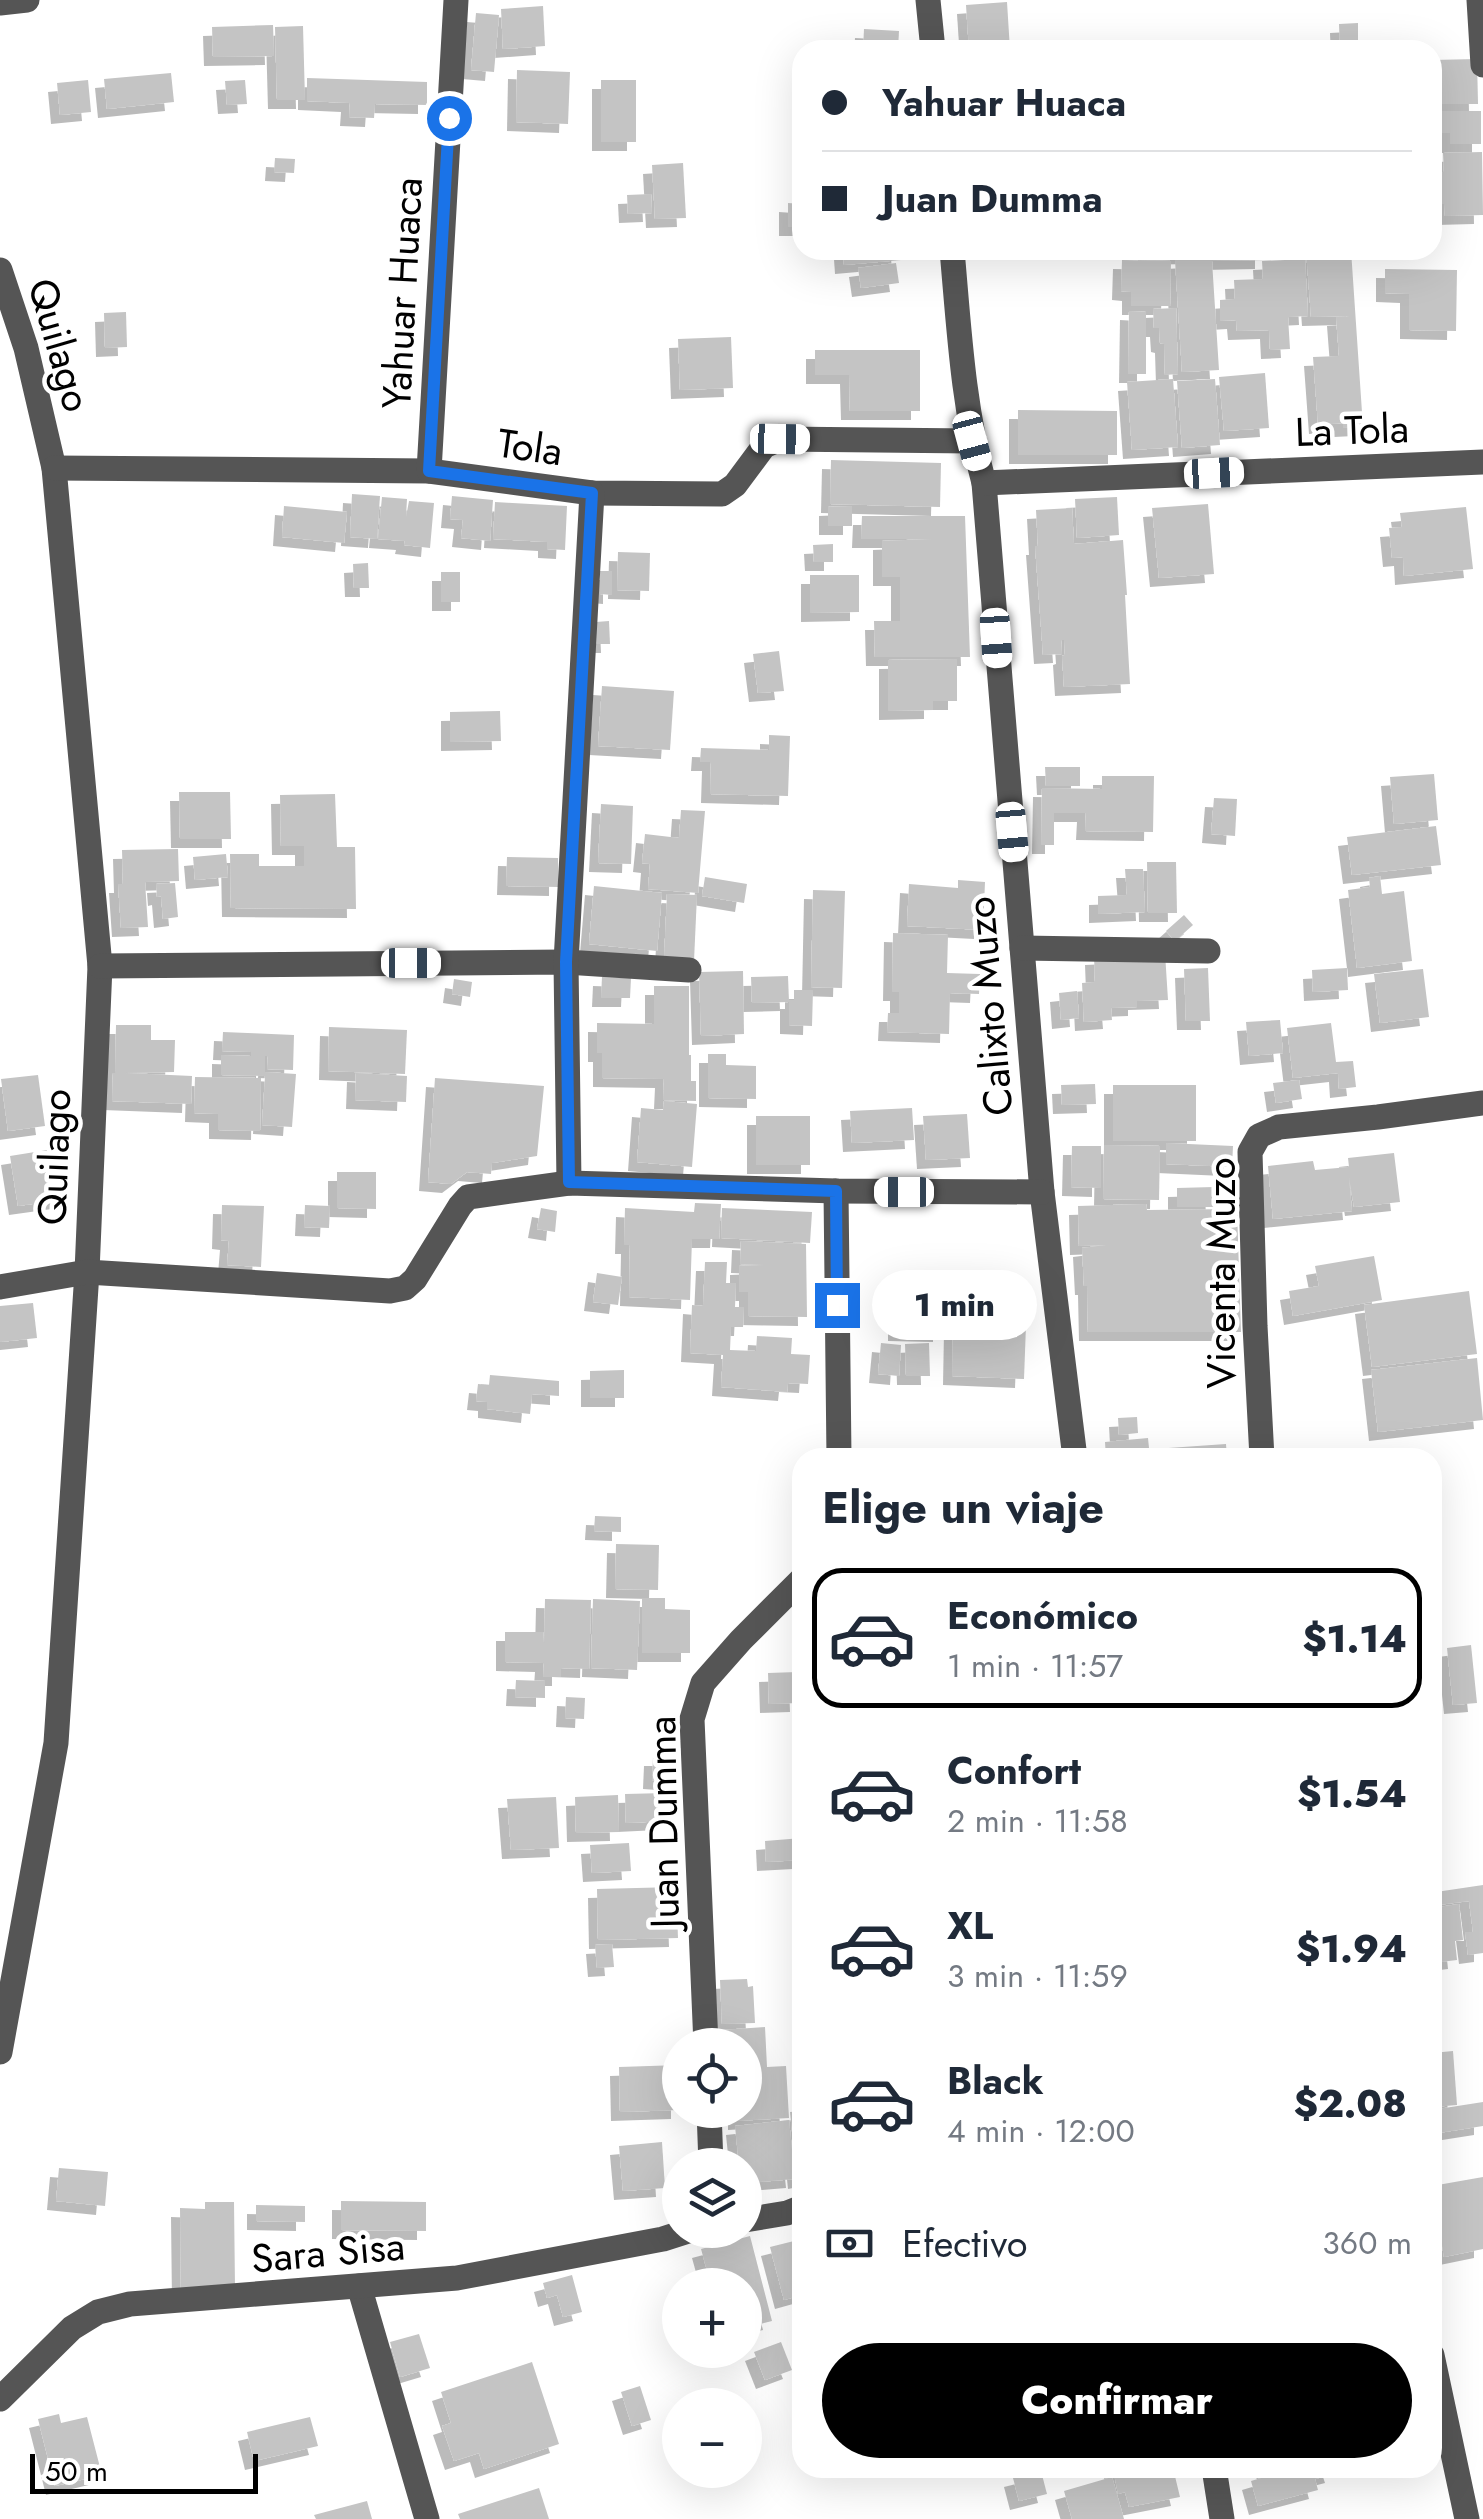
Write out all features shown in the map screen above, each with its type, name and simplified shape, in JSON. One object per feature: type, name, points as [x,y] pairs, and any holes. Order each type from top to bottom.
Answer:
[{"type":"street","points":[[0,3],[27,0]]},
{"type":"street","name":"Yahuar Huaca","points":[[429,471],[456,0]]},
{"type":"street","points":[[928,0],[932,40]]},
{"type":"street","points":[[1479,0],[1483,64]]},
{"type":"street","name":"Calixto Muzo","points":[[953,260],[966,399],[984,483],[1042,1192],[1074,1448]]},
{"type":"street","name":"Quilago","points":[[0,270],[26,348],[54,468],[100,966],[87,1272],[56,1744],[0,2052]]},
{"type":"street","name":"Tola","points":[[54,468],[429,471],[592,493],[722,494],[735,485],[764,446],[780,439],[972,441]]},
{"type":"street","name":"La Tola","points":[[984,483],[1483,462]]},
{"type":"street","points":[[569,1182],[566,962],[592,493]]},
{"type":"street","points":[[1022,948],[1208,951]]},
{"type":"street","points":[[100,966],[566,962],[689,970]]},
{"type":"street","name":"Vicenta Muzo","points":[[1261,1448],[1250,1152],[1259,1136],[1279,1127],[1483,1103]]},
{"type":"street","points":[[0,1287],[87,1272],[390,1291],[404,1288],[416,1279],[468,1197],[569,1182],[836,1191],[1042,1192]]},
{"type":"street","points":[[836,1191],[839,1448]]},
{"type":"street","name":"Juan Dumma","points":[[705,2028],[692,1719],[703,1683],[792,1588]]},
{"type":"street","points":[[762,2217],[792,2211]]},
{"type":"street","name":"Sara Sisa","points":[[0,2399],[72,2328],[98,2312],[130,2304],[457,2278],[662,2239]]},
{"type":"street","points":[[359,2286],[426,2519]]},
{"type":"street","points":[[1442,2402],[1467,2519]]},
{"type":"street","points":[[1216,2478],[1222,2519]]},
{"type":"building","points":[[1007,2],[1009,40],[968,40],[966,5]]},
{"type":"building","points":[[543,6],[545,46],[503,49],[501,9]]},
{"type":"building","points":[[476,13],[499,15],[494,72],[471,70]]},
{"type":"building","points":[[1358,23],[1358,40],[1340,40],[1339,24]]},
{"type":"building","points":[[273,25],[274,56],[213,57],[212,27]]},
{"type":"building","points":[[303,26],[305,100],[277,100],[275,27]]},
{"type":"building","points":[[864,29],[899,31],[899,40],[863,40]]},
{"type":"building","points":[[1477,59],[1478,104],[1442,104],[1442,60]]},
{"type":"building","points":[[517,70],[570,72],[568,124],[516,122]]},
{"type":"building","points":[[171,73],[174,102],[107,109],[104,79]]},
{"type":"building","points":[[307,78],[427,82],[427,105],[375,104],[374,118],[349,117],[350,103],[307,101]]},
{"type":"building","points":[[88,80],[91,112],[60,115],[57,83]]},
{"type":"building","points":[[245,80],[247,104],[227,105],[225,81]]},
{"type":"building","points":[[601,80],[636,80],[636,142],[601,142]]},
{"type":"building","points":[[1442,111],[1481,111],[1481,144],[1450,144],[1450,133],[1442,133]]},
{"type":"building","points":[[1482,152],[1483,215],[1445,216],[1443,153]]},
{"type":"building","points":[[275,158],[295,159],[294,173],[274,172]]},
{"type":"building","points":[[683,163],[686,218],[655,219],[652,165]]},
{"type":"building","points":[[651,194],[652,213],[628,214],[627,195]]},
{"type":"building","points":[[788,203],[792,203],[792,227],[788,227]]},
{"type":"building","points":[[844,260],[901,260],[844,265]]},
{"type":"building","points":[[1122,260],[1171,261],[1170,306],[1131,306],[1131,292],[1121,291]]},
{"type":"building","points":[[1175,260],[1264,260],[1212,261],[1219,370],[1182,372]]},
{"type":"building","points":[[1305,260],[1308,316],[1288,317],[1290,349],[1270,350],[1269,330],[1237,331],[1236,320],[1220,321],[1220,300],[1235,299],[1234,280],[1263,279],[1262,261]]},
{"type":"building","points":[[1307,260],[1352,260],[1363,427],[1343,428],[1343,423],[1318,425],[1313,357],[1339,356],[1336,317],[1349,316],[1311,317]]},
{"type":"building","points":[[896,263],[899,283],[861,288],[858,268]]},
{"type":"building","points":[[1385,269],[1457,270],[1456,331],[1409,330],[1409,294],[1385,293]]},
{"type":"building","points":[[1176,308],[1178,374],[1165,375],[1164,344],[1160,343],[1159,328],[1154,328],[1153,309]]},
{"type":"building","points":[[1129,311],[1146,312],[1146,374],[1128,374]]},
{"type":"building","points":[[126,312],[127,347],[105,348],[104,313]]},
{"type":"building","points":[[731,337],[733,388],[680,390],[678,339]]},
{"type":"building","points":[[815,350],[920,350],[920,411],[850,411],[849,375],[815,375]]},
{"type":"building","points":[[1265,373],[1269,428],[1224,431],[1219,377]]},
{"type":"building","points":[[1173,379],[1178,447],[1132,450],[1127,382]]},
{"type":"building","points":[[1215,379],[1220,445],[1182,448],[1177,381]]},
{"type":"building","points":[[1018,410],[1117,411],[1117,455],[1018,455]]},
{"type":"building","points":[[831,460],[941,463],[940,507],[830,504]]},
{"type":"building","points":[[352,494],[380,496],[377,539],[350,537]]},
{"type":"building","points":[[452,496],[493,500],[490,541],[461,538],[463,520],[450,519]]},
{"type":"building","points":[[382,497],[407,499],[406,517],[409,501],[434,503],[430,548],[378,539]]},
{"type":"building","points":[[1117,497],[1119,535],[1077,538],[1075,499]]},
{"type":"building","points":[[495,502],[567,506],[565,550],[547,549],[547,542],[493,539]]},
{"type":"building","points":[[1208,504],[1214,574],[1159,578],[1152,508]]},
{"type":"building","points":[[284,506],[347,512],[344,543],[282,537]]},
{"type":"building","points":[[852,506],[852,526],[828,526],[828,507]]},
{"type":"building","points":[[1466,507],[1473,569],[1404,576],[1403,557],[1392,558],[1389,528],[1402,527],[1400,513]]},
{"type":"building","points":[[1072,508],[1074,544],[1123,540],[1130,684],[1064,687],[1064,640],[1062,654],[1043,655],[1036,510]]},
{"type":"building","points":[[862,516],[965,516],[970,657],[875,657],[874,621],[900,621],[900,577],[882,577],[882,541],[931,539],[861,539]]},
{"type":"building","points":[[833,544],[833,562],[814,562],[813,545]]},
{"type":"building","points":[[618,552],[650,553],[649,591],[617,590]]},
{"type":"building","points":[[368,563],[369,588],[354,588],[353,564]]},
{"type":"building","points":[[600,571],[612,571],[612,595],[600,594]]},
{"type":"building","points":[[441,572],[460,572],[460,602],[441,602]]},
{"type":"building","points":[[810,575],[859,575],[859,612],[810,613]]},
{"type":"building","points":[[609,621],[610,644],[597,644],[596,622]]},
{"type":"building","points":[[779,651],[784,691],[758,693],[753,654]]},
{"type":"building","points":[[957,659],[957,701],[933,701],[933,710],[888,711],[888,660]]},
{"type":"building","points":[[602,686],[674,691],[670,750],[598,746]]},
{"type":"building","points":[[500,711],[501,741],[450,742],[450,712]]},
{"type":"building","points":[[769,735],[790,736],[788,796],[710,794],[711,762],[700,762],[701,748],[769,750]]},
{"type":"building","points":[[1045,767],[1080,767],[1080,786],[1046,786]]},
{"type":"building","points":[[1434,774],[1438,820],[1394,824],[1390,777]]},
{"type":"building","points":[[1102,776],[1154,776],[1153,832],[1085,831],[1086,813],[1054,813],[1054,845],[1041,845],[1042,788],[1102,789]]},
{"type":"building","points":[[179,792],[230,792],[231,839],[180,839]]},
{"type":"building","points":[[335,794],[337,847],[355,847],[356,909],[231,908],[230,854],[259,854],[259,866],[304,866],[304,846],[281,846],[280,795]]},
{"type":"building","points":[[1214,798],[1237,799],[1235,836],[1211,834]]},
{"type":"building","points":[[601,804],[633,806],[631,864],[598,863]]},
{"type":"building","points":[[681,810],[705,811],[698,893],[648,889],[650,864],[642,863],[645,834],[679,838]]},
{"type":"building","points":[[1436,826],[1441,865],[1352,875],[1347,837]]},
{"type":"building","points":[[178,849],[179,881],[145,882],[148,927],[121,928],[118,884],[123,884],[122,850]]},
{"type":"building","points":[[226,854],[228,877],[195,880],[193,857]]},
{"type":"building","points":[[507,857],[558,858],[558,887],[506,886]]},
{"type":"building","points":[[1147,862],[1176,862],[1177,913],[1148,913]]},
{"type":"building","points":[[1125,869],[1143,869],[1145,912],[1098,914],[1098,896],[1127,895]]},
{"type":"building","points":[[1380,876],[1382,894],[1404,891],[1412,961],[1357,968],[1348,890],[1370,887],[1369,878]]},
{"type":"building","points":[[705,877],[747,884],[744,903],[702,896]]},
{"type":"building","points":[[958,880],[985,882],[983,930],[907,926],[909,884],[958,888]]},
{"type":"building","points":[[175,883],[178,917],[163,919],[156,884]]},
{"type":"building","points":[[594,886],[662,893],[657,951],[589,944]]},
{"type":"building","points":[[813,890],[845,891],[842,988],[811,987]]},
{"type":"building","points":[[667,894],[697,895],[694,961],[664,959]]},
{"type":"building","points":[[1184,915],[1193,925],[1175,941],[1166,931]]},
{"type":"building","points":[[893,933],[948,935],[947,973],[980,974],[979,994],[950,993],[949,1034],[887,1032],[888,1013],[899,1013],[899,992],[892,992]]},
{"type":"building","points":[[1165,953],[1168,1000],[1137,1001],[1137,1007],[1111,1008],[1112,1020],[1084,1022],[1082,983],[1095,982],[1094,956]]},
{"type":"building","points":[[1208,968],[1210,1021],[1186,1021],[1184,969]]},
{"type":"building","points":[[1347,968],[1348,990],[1313,992],[1312,970]]},
{"type":"building","points":[[1423,969],[1429,1017],[1380,1023],[1374,974]]},
{"type":"building","points":[[743,971],[744,1034],[701,1036],[699,972]]},
{"type":"building","points":[[788,976],[789,1002],[752,1003],[751,977]]},
{"type":"building","points":[[602,977],[631,978],[630,998],[601,998]]},
{"type":"building","points":[[454,979],[472,982],[470,997],[452,994]]},
{"type":"building","points":[[654,986],[689,986],[689,1055],[691,1081],[696,1081],[696,1101],[663,1100],[664,1079],[602,1078],[597,1023],[654,1024]]},
{"type":"building","points":[[794,990],[813,990],[812,1026],[789,1025],[789,1000],[794,1000]]},
{"type":"building","points":[[1077,991],[1079,1018],[1061,1020],[1059,993]]},
{"type":"building","points":[[1280,1020],[1283,1053],[1249,1056],[1246,1022]]},
{"type":"building","points":[[1331,1023],[1336,1062],[1353,1061],[1356,1087],[1339,1089],[1338,1073],[1293,1078],[1287,1028]]},
{"type":"building","points":[[116,1025],[151,1025],[151,1040],[175,1040],[174,1072],[126,1073],[192,1076],[191,1104],[112,1101]]},
{"type":"building","points":[[329,1027],[407,1030],[405,1074],[328,1071]]},
{"type":"building","points":[[223,1032],[294,1035],[293,1070],[267,1069],[265,1056],[265,1072],[296,1074],[292,1127],[262,1125],[265,1076],[221,1075],[221,1055],[251,1056],[251,1052],[222,1051]]},
{"type":"building","points":[[708,1054],[726,1054],[726,1065],[756,1066],[756,1099],[708,1098]]},
{"type":"building","points":[[356,1073],[407,1076],[406,1102],[355,1100]]},
{"type":"building","points":[[38,1075],[45,1126],[8,1131],[1,1079]]},
{"type":"building","points":[[195,1077],[261,1078],[260,1131],[218,1130],[218,1114],[194,1113]]},
{"type":"building","points":[[435,1078],[544,1086],[537,1156],[492,1163],[491,1174],[467,1172],[451,1184],[428,1182]]},
{"type":"building","points":[[1299,1080],[1302,1099],[1276,1103],[1273,1083]]},
{"type":"building","points":[[1095,1084],[1096,1104],[1062,1105],[1061,1085]]},
{"type":"building","points":[[1113,1085],[1196,1085],[1196,1141],[1113,1141]]},
{"type":"building","points":[[664,1101],[697,1104],[692,1167],[637,1162],[641,1108],[663,1110]]},
{"type":"building","points":[[912,1108],[914,1140],[852,1143],[850,1111]]},
{"type":"building","points":[[967,1114],[970,1158],[926,1160],[923,1116]]},
{"type":"building","points":[[756,1116],[810,1116],[810,1165],[756,1165]]},
{"type":"building","points":[[1166,1143],[1233,1146],[1232,1167],[1166,1164]]},
{"type":"building","points":[[1104,1145],[1160,1146],[1159,1200],[1103,1199]]},
{"type":"building","points":[[1072,1146],[1101,1146],[1101,1188],[1071,1187]]},
{"type":"building","points":[[60,1148],[68,1199],[18,1206],[10,1156]]},
{"type":"building","points":[[1394,1153],[1400,1202],[1354,1207],[1349,1178],[1352,1211],[1273,1219],[1268,1166],[1313,1161],[1315,1170],[1349,1167],[1348,1158]]},
{"type":"building","points":[[337,1172],[376,1172],[376,1209],[337,1208]]},
{"type":"building","points":[[1214,1187],[1215,1207],[1177,1207],[1177,1188]]},
{"type":"building","points":[[695,1203],[721,1204],[719,1239],[692,1239],[690,1300],[629,1297],[630,1245],[624,1245],[625,1208],[694,1212]]},
{"type":"building","points":[[1146,1204],[1147,1210],[1237,1209],[1241,1332],[1088,1332],[1082,1248],[1106,1245],[1079,1246],[1078,1206]]},
{"type":"building","points":[[222,1205],[264,1206],[261,1267],[227,1265],[229,1241],[221,1240]]},
{"type":"building","points":[[305,1205],[330,1206],[329,1228],[304,1227]]},
{"type":"building","points":[[541,1208],[557,1211],[555,1232],[537,1229]]},
{"type":"building","points":[[722,1208],[812,1212],[810,1243],[721,1238]]},
{"type":"building","points":[[741,1241],[806,1244],[807,1317],[748,1316],[748,1292],[739,1292],[739,1266],[763,1265],[740,1264]]},
{"type":"building","points":[[1374,1256],[1382,1300],[1293,1316],[1289,1291],[1319,1286],[1315,1266]]},
{"type":"building","points":[[705,1262],[727,1262],[726,1283],[736,1283],[735,1307],[744,1307],[743,1327],[731,1327],[730,1350],[756,1351],[757,1336],[792,1338],[791,1354],[810,1355],[808,1384],[788,1383],[787,1392],[721,1387],[723,1355],[690,1353],[692,1305],[703,1306]]},
{"type":"building","points":[[597,1273],[622,1277],[618,1305],[593,1302]]},
{"type":"building","points":[[1469,1291],[1477,1354],[1372,1367],[1364,1305]]},
{"type":"building","points":[[897,1299],[961,1301],[960,1321],[942,1320],[942,1333],[897,1332]]},
{"type":"building","points":[[33,1303],[37,1338],[0,1342],[0,1306]]},
{"type":"building","points":[[953,1323],[1026,1325],[1024,1379],[952,1376]]},
{"type":"building","points":[[881,1343],[901,1345],[899,1376],[878,1374]]},
{"type":"building","points":[[929,1343],[930,1376],[906,1376],[905,1344]]},
{"type":"building","points":[[1477,1358],[1483,1420],[1378,1432],[1371,1370]]},
{"type":"building","points":[[624,1370],[624,1398],[590,1398],[590,1371]]},
{"type":"building","points":[[490,1375],[559,1381],[559,1396],[532,1394],[530,1414],[487,1409],[487,1402],[476,1401],[478,1384],[489,1385]]},
{"type":"building","points":[[1137,1417],[1138,1433],[1119,1435],[1118,1418]]},
{"type":"building","points":[[1148,1438],[1149,1448],[1105,1448],[1105,1442]]},
{"type":"building","points":[[1226,1444],[1226,1448],[1168,1448]]},
{"type":"building","points":[[595,1516],[621,1517],[621,1532],[594,1531]]},
{"type":"building","points":[[616,1544],[659,1545],[658,1590],[615,1589]]},
{"type":"building","points":[[642,1598],[665,1598],[665,1609],[690,1610],[690,1653],[642,1653]]},
{"type":"building","points":[[545,1599],[591,1600],[589,1669],[561,1668],[561,1677],[543,1677],[544,1663],[505,1662],[505,1632],[543,1632],[544,1643]]},
{"type":"building","points":[[593,1599],[640,1601],[637,1670],[591,1668]]},
{"type":"building","points":[[1471,1645],[1477,1703],[1453,1705],[1447,1648]]},
{"type":"building","points":[[792,1672],[792,1703],[769,1704],[768,1673]]},
{"type":"building","points":[[516,1680],[545,1681],[545,1698],[515,1697]]},
{"type":"building","points":[[566,1697],[585,1698],[584,1719],[565,1718]]},
{"type":"building","points":[[653,1757],[668,1757],[666,1781],[652,1780]]},
{"type":"building","points":[[666,1793],[667,1821],[626,1823],[625,1794]]},
{"type":"building","points":[[618,1795],[619,1832],[576,1833],[575,1797]]},
{"type":"building","points":[[556,1797],[559,1848],[511,1850],[507,1799]]},
{"type":"building","points":[[792,1839],[792,1861],[766,1862],[765,1841]]},
{"type":"building","points":[[629,1843],[631,1871],[592,1873],[590,1845]]},
{"type":"building","points":[[1483,1885],[1483,1953],[1468,1955],[1465,1932],[1473,1932],[1469,1901],[1442,1904],[1442,1891]]},
{"type":"building","points":[[676,1887],[678,1938],[598,1940],[597,1889]]},
{"type":"building","points":[[1459,1904],[1463,1940],[1455,1941],[1457,1960],[1442,1962],[1442,1907]]},
{"type":"building","points":[[612,1944],[614,1967],[597,1968],[595,1945]]},
{"type":"building","points":[[747,1979],[748,1987],[753,1986],[755,2023],[722,2024],[720,1980]]},
{"type":"building","points":[[765,2027],[767,2067],[786,2066],[789,2118],[762,2120],[762,2028],[751,2028]]},
{"type":"building","points":[[1453,2051],[1457,2105],[1442,2106],[1442,2052]]},
{"type":"building","points":[[662,2066],[662,2111],[620,2112],[619,2067]]},
{"type":"building","points":[[1483,2102],[1483,2126],[1442,2132],[1442,2108]]},
{"type":"building","points":[[789,2120],[792,2179],[762,2182],[762,2148],[737,2148],[735,2128],[762,2128],[762,2123]]},
{"type":"building","points":[[662,2142],[662,2188],[623,2191],[619,2146]]},
{"type":"building","points":[[59,2168],[108,2172],[105,2206],[56,2201]]},
{"type":"building","points":[[1483,2177],[1483,2249],[1444,2257],[1442,2184]]},
{"type":"building","points":[[341,2201],[426,2202],[426,2231],[341,2230]]},
{"type":"building","points":[[205,2202],[234,2202],[235,2288],[181,2292],[180,2208],[205,2209]]},
{"type":"building","points":[[256,2205],[305,2206],[305,2222],[256,2221]]},
{"type":"building","points":[[792,2242],[792,2298],[784,2300],[770,2247]]},
{"type":"building","points":[[753,2248],[758,2268],[706,2268],[701,2249]]},
{"type":"building","points":[[572,2275],[582,2312],[563,2317],[557,2295],[547,2298],[543,2283]]},
{"type":"building","points":[[762,2282],[772,2321],[762,2324]]},
{"type":"building","points":[[419,2334],[430,2368],[400,2377],[390,2342]]},
{"type":"building","points":[[781,2342],[792,2370],[765,2380],[760,2368],[762,2349]]},
{"type":"building","points":[[532,2362],[559,2444],[484,2469],[479,2453],[454,2461],[442,2426],[451,2423],[441,2392]]},
{"type":"building","points":[[640,2386],[651,2420],[632,2426],[621,2392]]},
{"type":"building","points":[[59,2414],[61,2423],[87,2417],[102,2475],[55,2486],[38,2419]]},
{"type":"building","points":[[310,2417],[318,2446],[254,2461],[247,2432]]},
{"type":"building","points":[[1013,2478],[1043,2478],[1047,2494],[1019,2501]]},
{"type":"building","points":[[1112,2478],[1124,2519],[1072,2519],[1064,2491]]},
{"type":"building","points":[[1115,2478],[1175,2478],[1180,2497],[1129,2507],[1125,2492],[1118,2494]]},
{"type":"building","points":[[1319,2478],[1315,2479],[1318,2490],[1258,2506],[1251,2481]]},
{"type":"building","points":[[539,2488],[549,2519],[460,2519],[458,2514]]},
{"type":"building","points":[[367,2501],[372,2519],[316,2519],[314,2515]]},
{"type":"route","points":[[449,118],[429,471],[592,493],[566,962],[569,1182],[836,1191],[837,1305]]}]
